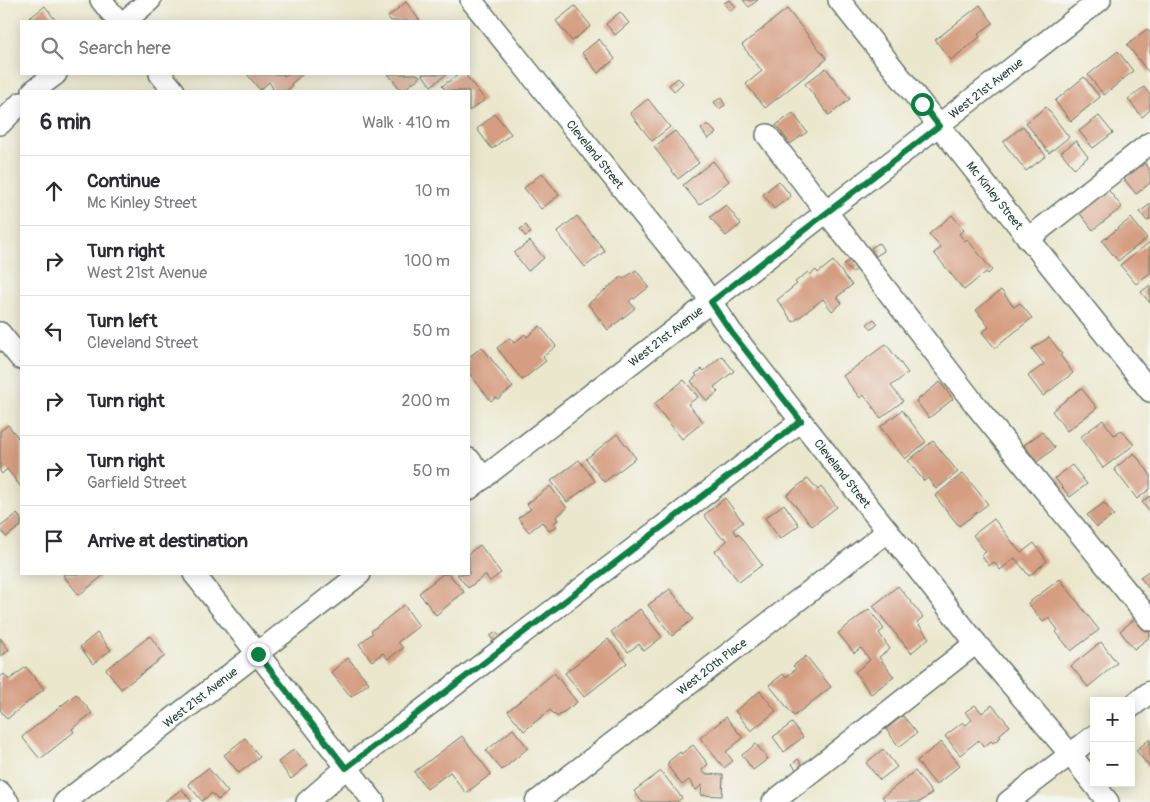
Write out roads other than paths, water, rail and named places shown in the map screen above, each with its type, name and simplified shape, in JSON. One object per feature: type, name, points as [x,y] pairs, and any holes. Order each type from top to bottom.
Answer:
[{"type":"street","points":[[101,0],[117,20]]},
{"type":"street","points":[[126,20],[150,0]]},
{"type":"street","name":"Cleveland Street","points":[[471,0],[699,284],[732,333],[976,643],[1108,802]]},
{"type":"street","name":"Mc Kinley Street","points":[[839,0],[1150,391]]},
{"type":"street","name":"West 21st Avenue","points":[[476,484],[1100,0]]},
{"type":"street","points":[[34,90],[55,75]]},
{"type":"street","points":[[161,75],[173,90]]},
{"type":"street","points":[[0,124],[20,104]]},
{"type":"street","points":[[766,135],[977,407],[1150,620]]},
{"type":"street","points":[[1028,239],[1148,149]]},
{"type":"street","points":[[0,333],[20,358]]},
{"type":"street","points":[[308,802],[346,768],[801,421]]},
{"type":"street","points":[[470,463],[476,484]]},
{"type":"street","name":"West 20th Place","points":[[536,802],[888,531]]},
{"type":"street","points":[[195,575],[374,802]]},
{"type":"street","name":"West 21st Avenue","points":[[66,802],[359,575]]},
{"type":"street","points":[[773,802],[976,643]]},
{"type":"street","points":[[1135,704],[1150,692]]},
{"type":"street","points":[[1008,802],[1090,739]]},
{"type":"street","points":[[0,792],[8,802]]}]
